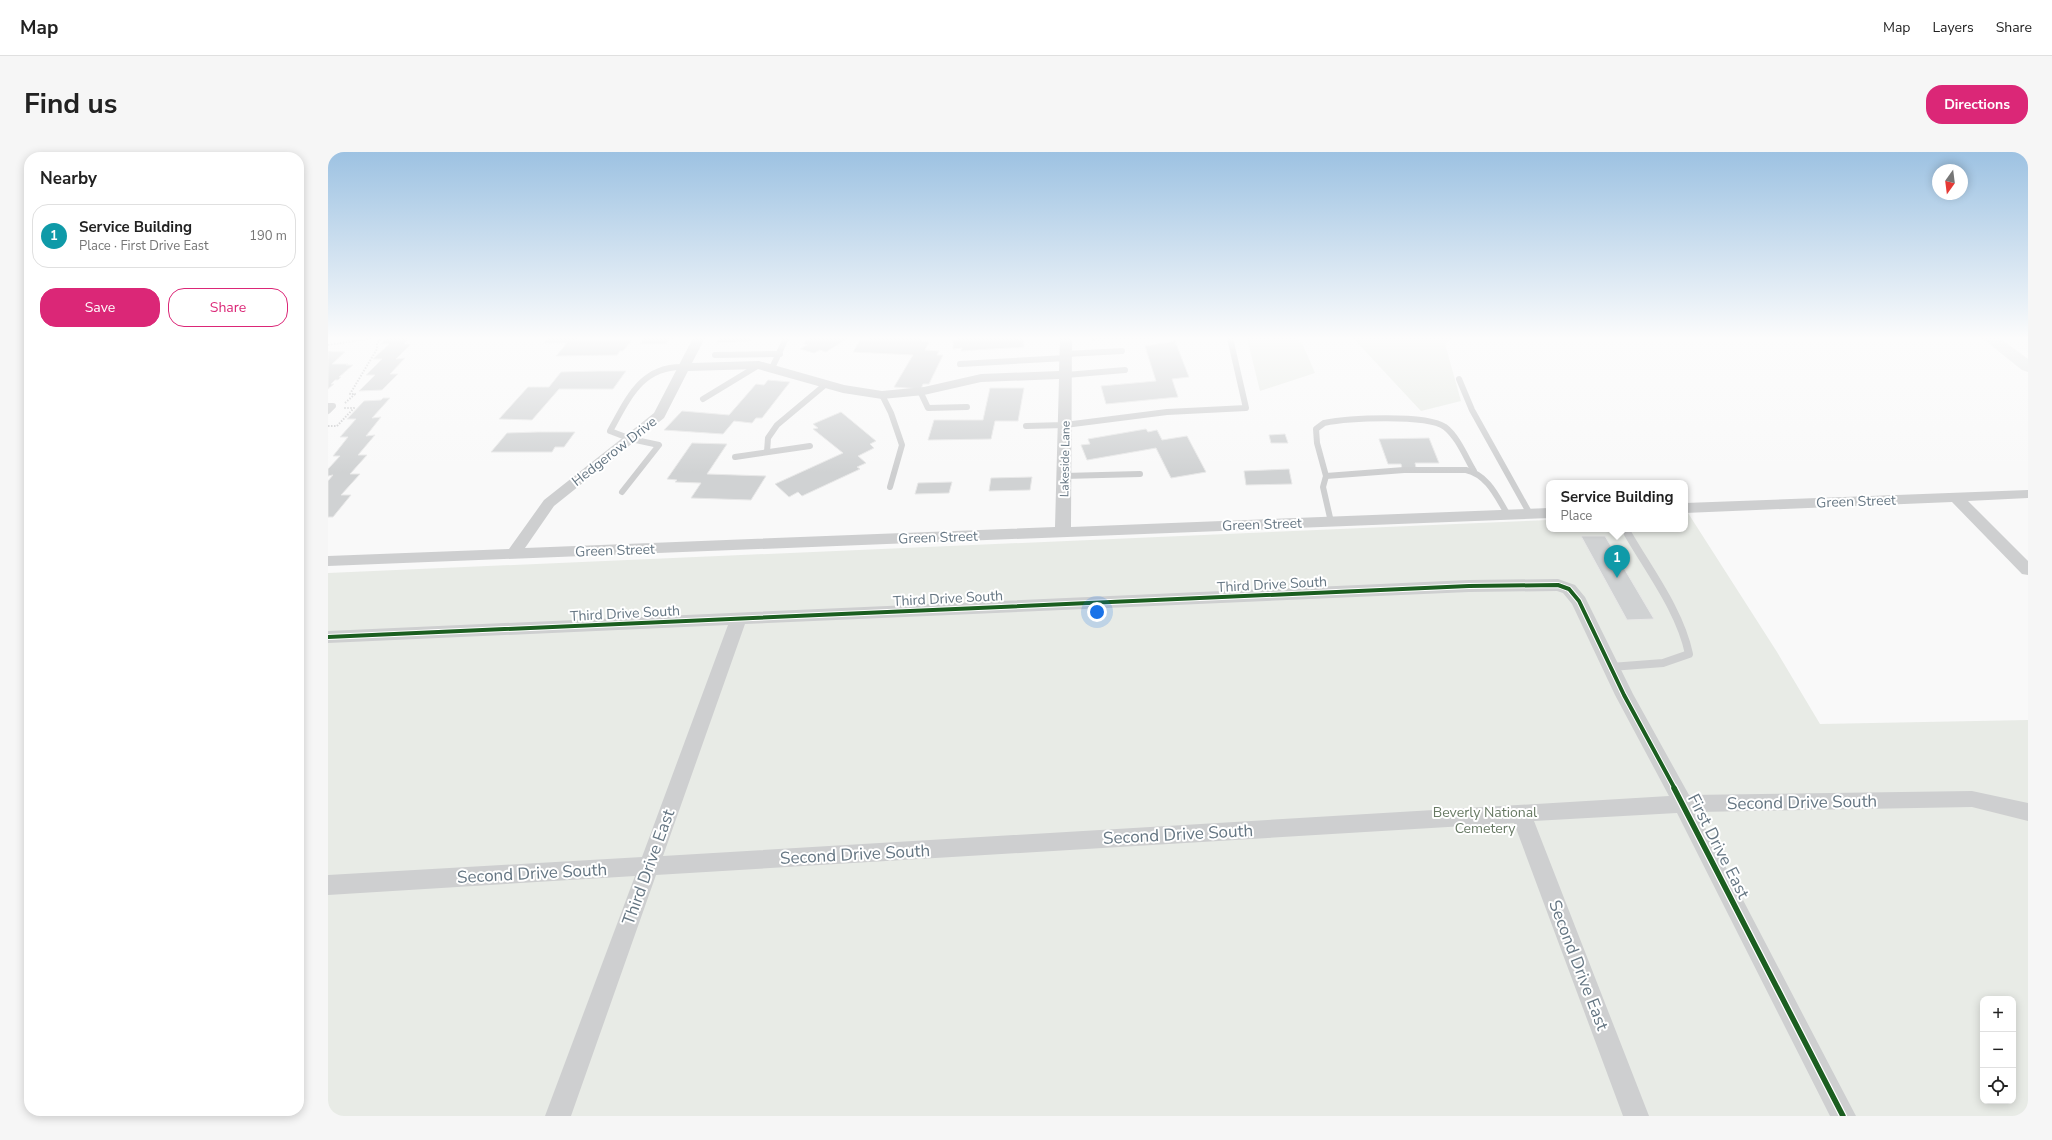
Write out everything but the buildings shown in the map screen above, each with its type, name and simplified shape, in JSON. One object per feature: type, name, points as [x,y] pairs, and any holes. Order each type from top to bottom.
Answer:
[{"type":"street","name":"Hedgerow Drive","points":[[513,554],[549,503],[631,439],[659,415],[675,383]]},
{"type":"street","points":[[823,383],[882,395],[920,391],[958,383]]},
{"type":"street","name":"Lakeside Lane","points":[[1063,532],[1066,383]]},
{"type":"street","name":"Green Street","points":[[1688,508],[2028,494]]},
{"type":"street","points":[[1956,497],[2028,570]]},
{"type":"street","name":"Green Street","points":[[328,561],[1546,513]]},
{"type":"street","name":"Third Drive South","points":[[328,638],[1469,586],[1558,585],[1569,588]]},
{"type":"street","name":"First Drive East","points":[[1569,588],[1579,602],[1611,667],[1684,804],[1843,1116]]},
{"type":"street","name":"Third Drive East","points":[[558,1116],[739,619]]},
{"type":"street","name":"Second Drive South","points":[[328,885],[1684,804],[1972,799],[2028,812]]},
{"type":"street","name":"Second Drive East","points":[[1521,814],[1636,1116]]},
{"type":"lane","points":[[622,492],[659,444],[631,439],[610,430],[634,390],[643,383]]},
{"type":"lane","points":[[703,399],[729,383]]},
{"type":"lane","points":[[1026,426],[1065,425],[1167,412],[1195,412],[1246,408],[1240,383]]},
{"type":"lane","points":[[1461,383],[1472,410],[1530,514]]},
{"type":"lane","points":[[768,452],[768,438],[777,425],[826,384]]},
{"type":"lane","points":[[920,391],[928,408],[966,407]]},
{"type":"lane","points":[[882,395],[891,413],[902,445],[890,487]]},
{"type":"lane","points":[[328,406],[333,406],[328,411]]},
{"type":"lane","points":[[1331,522],[1323,487],[1326,476],[1317,443],[1316,429],[1333,421],[1411,419],[1432,421],[1446,428],[1474,471],[1481,476],[1491,488],[1508,515]]},
{"type":"lane","points":[[735,457],[810,446]]},
{"type":"lane","points":[[1326,476],[1431,470],[1463,469],[1474,471]]},
{"type":"lane","points":[[1064,476],[1140,474]]},
{"type":"lane","points":[[1611,667],[1663,663],[1689,654],[1689,646],[1679,624],[1627,532]]},
{"type":"path","points":[[328,426],[337,426],[354,408],[340,408],[355,394],[350,394],[357,383]]},
{"type":"green space","points":[[1258,383],[1284,383],[1260,391]]},
{"type":"green space","points":[[1395,383],[1456,383],[1461,401],[1421,411]]},
{"type":"green space","name":"Beverly National Cemetery","points":[[1688,513],[1777,652],[1820,724],[2028,720],[2028,1116],[328,1116],[328,573],[1546,520],[1546,532],[1688,532]]},
{"type":"cycle path","points":[[328,637],[1469,586],[1558,585],[1569,589],[1579,601],[1624,695],[1683,804],[1843,1116]]},
{"type":"place","name":"Service Building","points":[[1617,578]]}]
